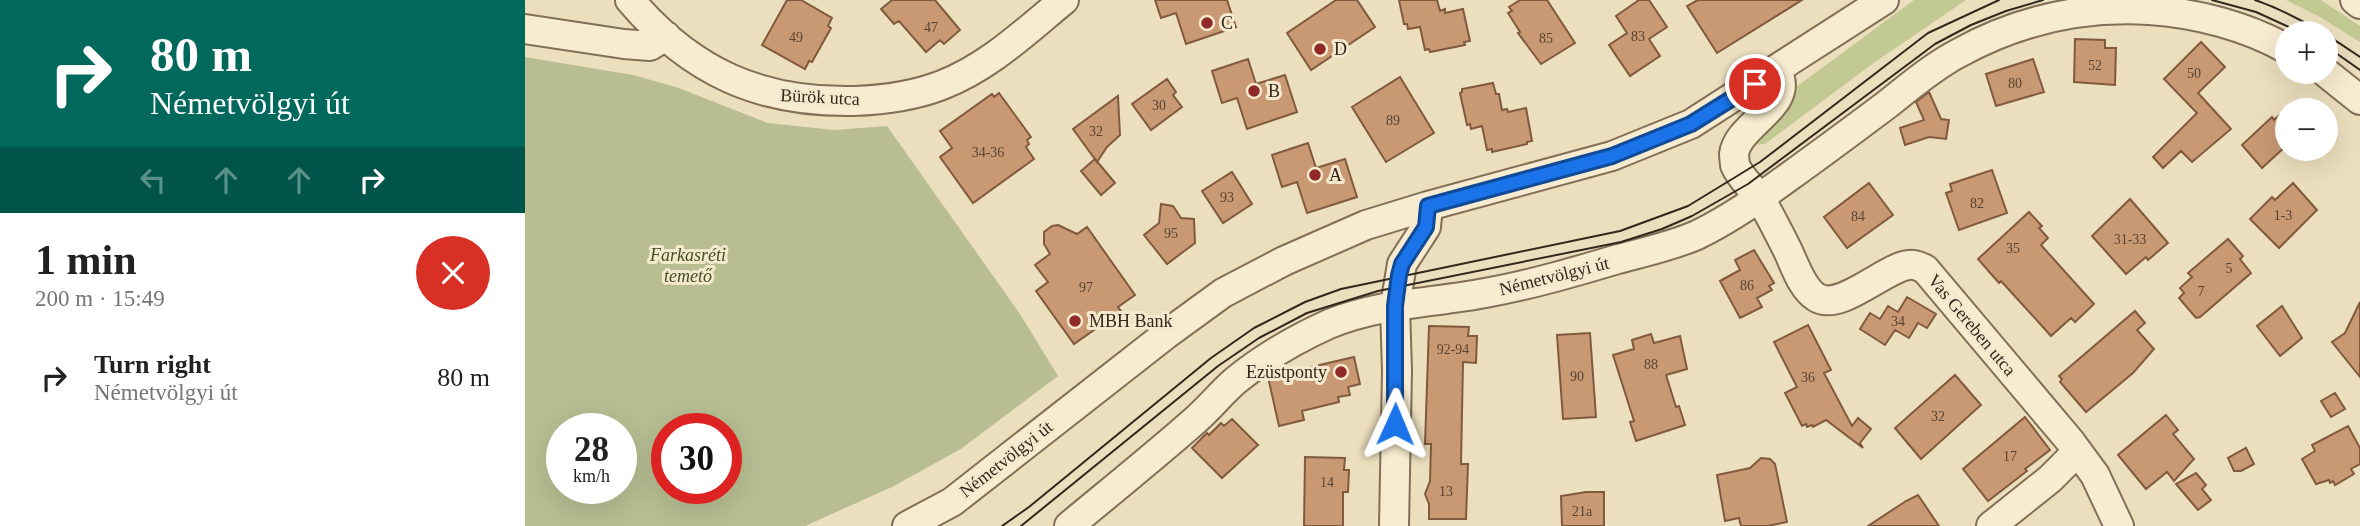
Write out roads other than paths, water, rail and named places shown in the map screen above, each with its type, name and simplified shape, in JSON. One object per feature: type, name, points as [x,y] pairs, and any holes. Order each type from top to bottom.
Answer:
[{"type":"street","name":"Bürök utca","points":[[630,0],[666,36],[693,58],[717,72],[773,95],[831,101],[889,98],[913,94],[943,84],[993,57],[1064,0]]},
{"type":"street","name":"Németvölgyi út","points":[[907,526],[952,502],[1223,293],[1284,261],[1366,225],[1612,156],[1691,124],[1884,0]]},
{"type":"street","points":[[2355,0],[2360,4]]},
{"type":"street","name":"Németvölgyi út","points":[[1069,526],[1194,422],[1234,382],[1272,354],[1332,323],[1395,306],[1484,293],[1568,274],[1695,236],[1759,197],[1957,53],[2002,33],[2045,19],[2097,10],[2161,11],[2213,20],[2275,44]]},
{"type":"street","points":[[525,29],[650,46],[666,36]]},
{"type":"street","name":"Vas Gereben utca","points":[[1776,70],[1781,79],[1780,93],[1744,136],[1734,152],[1735,164],[1770,214],[1800,275],[1816,298],[1834,299],[1856,292],[1898,268],[1912,264],[1924,269],[2095,475],[2119,526]]},
{"type":"street","points":[[2338,82],[2360,100]]},
{"type":"street","points":[[1394,526],[1397,371],[1395,306],[1402,264],[1426,227],[1428,206]]},
{"type":"street","points":[[1991,526],[2050,479],[2077,452]]},
{"type":"tram line","points":[[1002,526],[1029,507],[1211,358],[1254,328],[1305,302],[1341,289],[1620,231],[1688,206],[1760,162],[1928,33],[1999,0]]},
{"type":"tram line","points":[[1021,526],[1218,366],[1259,338],[1307,313],[1378,291],[1621,242],[1662,229],[1692,216],[1748,184],[1935,44],[1971,25],[2043,0]]},
{"type":"tram line","points":[[2212,0],[2256,12],[2276,21]]},
{"type":"tram line","points":[[2255,0],[2309,25],[2360,57]]},
{"type":"tram line","points":[[2338,54],[2360,70]]},
{"type":"place","name":"C","points":[[1207,23]]},
{"type":"place","name":"D","points":[[1320,49]]},
{"type":"place","name":"B","points":[[1254,91]]},
{"type":"place","name":"A","points":[[1315,175]]},
{"type":"place","name":"MBH Bank","points":[[1075,321]]},
{"type":"place","name":"Ezüstponty","points":[[1341,372]]},
{"type":"park label","name":"Farkasréti temető","points":[[688,265]]}]
